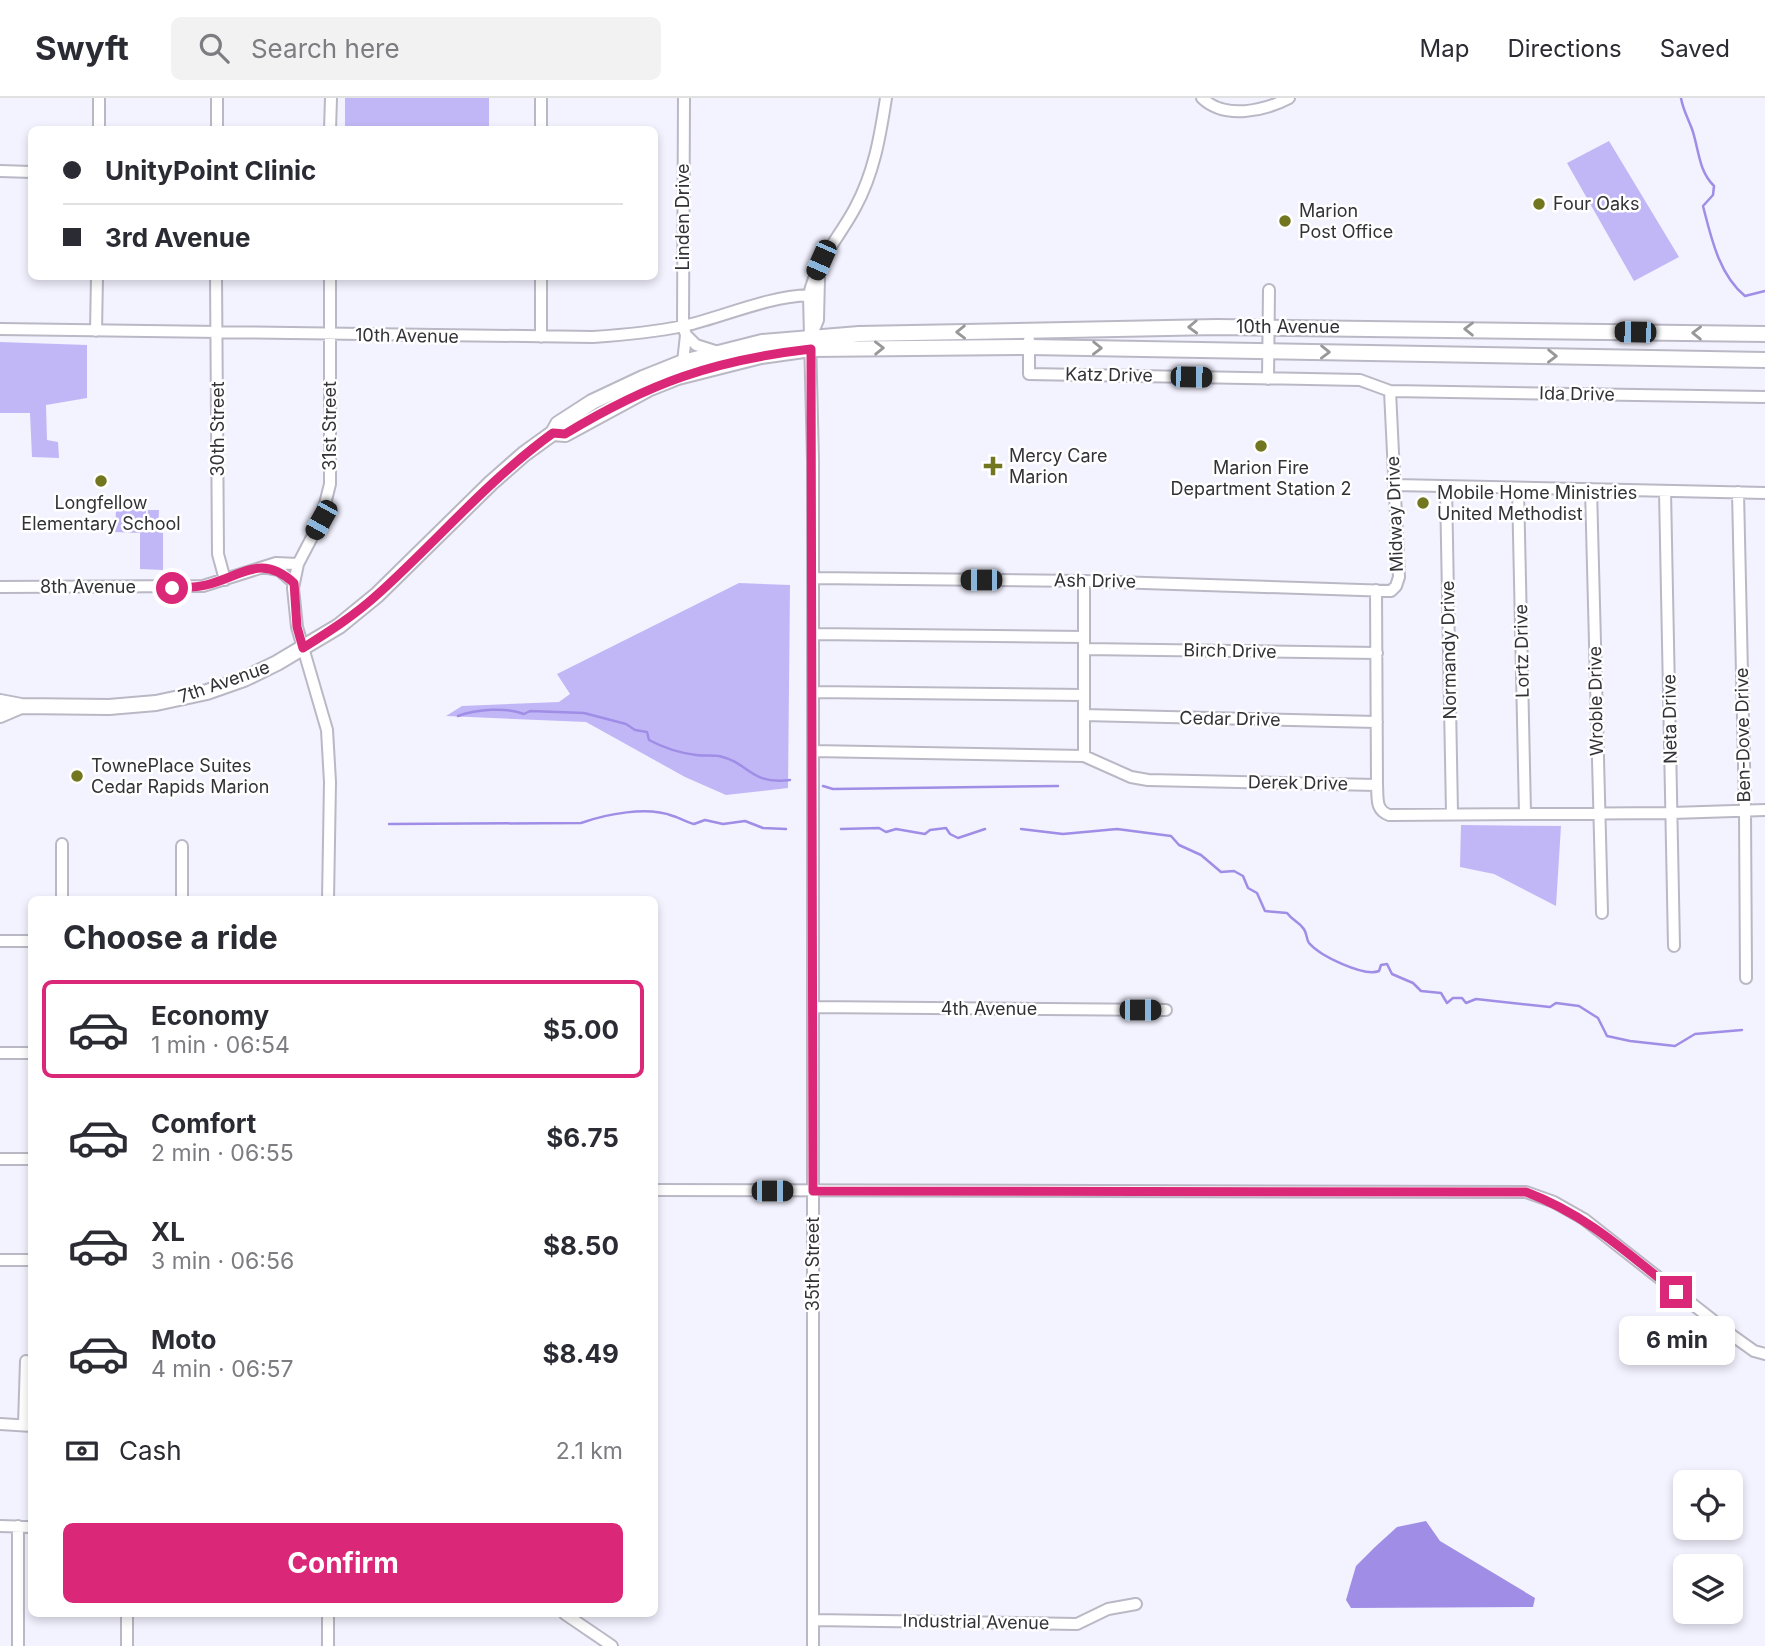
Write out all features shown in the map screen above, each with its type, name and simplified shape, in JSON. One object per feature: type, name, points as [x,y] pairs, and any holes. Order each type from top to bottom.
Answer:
[{"type":"main road","name":"10th Avenue","points":[[811,343],[1029,332],[1268,327],[1765,334]]},
{"type":"main road","name":"7th Avenue","points":[[0,702],[20,706],[109,707],[188,697],[244,679],[339,626],[377,595],[491,483],[553,433],[558,424],[592,402],[684,362],[718,352],[762,342],[811,343]]},
{"type":"main road","name":"10th Avenue","points":[[811,343],[1765,360]]},
{"type":"main road","name":"7th Avenue","points":[[553,433],[565,434],[649,389],[678,377],[811,343]]},
{"type":"main road","name":"7th Avenue","points":[[0,715],[20,706]]},
{"type":"street","points":[[99,98],[99,126]]},
{"type":"street","points":[[217,98],[217,126]]},
{"type":"street","points":[[330,126],[331,98]]},
{"type":"street","points":[[541,98],[541,126]]},
{"type":"street","name":"Linden Drive","points":[[684,98],[684,362]]},
{"type":"street","name":"35th Street","points":[[813,1646],[813,578],[809,295],[821,260],[854,210],[869,181],[879,148],[886,98]]},
{"type":"street","points":[[1205,101],[1243,111],[1259,110],[1289,98]]},
{"type":"street","points":[[0,171],[28,172]]},
{"type":"street","name":"35th Street","points":[[811,343],[818,320],[817,295],[821,260]]},
{"type":"street","points":[[96,331],[97,280]]},
{"type":"street","name":"30th Street","points":[[216,280],[218,554],[225,580]]},
{"type":"street","name":"31st Street","points":[[328,896],[330,782],[327,730],[297,627],[294,583],[298,564],[321,520],[330,484],[330,280]]},
{"type":"street","points":[[541,280],[541,337]]},
{"type":"street","points":[[1269,290],[1268,379],[1360,380],[1390,391]]},
{"type":"street","name":"10th Avenue","points":[[0,329],[330,335],[613,336],[685,330],[766,301],[809,295]]},
{"type":"street","points":[[685,330],[696,345],[718,352]]},
{"type":"street","name":"Katz Drive","points":[[1029,332],[1029,373],[1268,379]]},
{"type":"street","name":"Ida Drive","points":[[1390,391],[1765,397]]},
{"type":"street","name":"Midway Drive","points":[[1377,785],[1376,590],[1391,590],[1396,586],[1399,577],[1390,391]]},
{"type":"street","points":[[1395,485],[1765,493]]},
{"type":"street","name":"Normandy Drive","points":[[1446,487],[1452,813]]},
{"type":"street","name":"Lortz Drive","points":[[1518,488],[1525,813]]},
{"type":"street","name":"Wroble Drive","points":[[1591,489],[1602,913]]},
{"type":"street","name":"Neta Drive","points":[[1665,491],[1674,946]]},
{"type":"street","name":"Ben-Dove Drive","points":[[1738,492],[1746,978]]},
{"type":"street","name":"8th Avenue","points":[[0,587],[203,586],[276,563],[298,564]]},
{"type":"street","points":[[261,567],[279,570],[294,583]]},
{"type":"street","name":"Ash Drive","points":[[813,578],[1084,580],[1376,590]]},
{"type":"street","points":[[1084,580],[1084,756]]},
{"type":"street","points":[[813,634],[1084,637]]},
{"type":"street","name":"Birch Drive","points":[[1084,649],[1377,653]]},
{"type":"street","points":[[813,692],[1084,695]]},
{"type":"street","name":"Cedar Drive","points":[[1084,715],[1377,722]]},
{"type":"street","name":"Derek Drive","points":[[813,751],[1084,756],[1131,777],[1148,780],[1377,785]]},
{"type":"street","points":[[1377,785],[1378,807],[1382,813],[1389,815],[1765,810]]},
{"type":"street","points":[[62,844],[62,896]]},
{"type":"street","points":[[181,846],[182,896]]},
{"type":"street","points":[[0,941],[28,941]]},
{"type":"street","name":"4th Avenue","points":[[813,1007],[1166,1010]]},
{"type":"street","points":[[0,1053],[28,1054]]},
{"type":"street","points":[[0,1159],[28,1159]]},
{"type":"street","points":[[658,1190],[1526,1192],[1554,1202],[1584,1219],[1733,1336],[1754,1351],[1765,1354]]},
{"type":"street","points":[[0,1260],[28,1260]]},
{"type":"street","points":[[0,1424],[27,1425],[26,1361]]},
{"type":"street","points":[[0,1526],[28,1527]]},
{"type":"street","points":[[18,1526],[18,1646]]},
{"type":"street","name":"Industrial Avenue","points":[[813,1620],[1077,1624],[1108,1609],[1136,1604]]},
{"type":"street","points":[[127,1617],[127,1646]]},
{"type":"street","points":[[328,1617],[328,1646]]},
{"type":"street","points":[[569,1617],[612,1646]]},
{"type":"shaded area","points":[[345,98],[489,98],[489,126],[345,126]]},
{"type":"shaded area","points":[[1609,141],[1679,257],[1634,281],[1567,163]]},
{"type":"shaded area","points":[[0,342],[87,345],[87,398],[46,405],[47,440],[58,442],[59,458],[32,457],[30,413],[0,413]]},
{"type":"shaded area","points":[[116,509],[146,510],[146,533],[148,510],[159,510],[158,532],[163,533],[163,570],[140,569],[140,533],[115,532]]},
{"type":"shaded area","points":[[739,583],[790,585],[788,788],[726,795],[685,777],[586,722],[446,716],[462,706],[559,702],[570,694],[557,674]]},
{"type":"shaded area","points":[[1461,825],[1561,826],[1556,906],[1494,874],[1460,867]]},
{"type":"shaded area","points":[[1426,1521],[1440,1541],[1535,1598],[1533,1607],[1351,1608],[1346,1600],[1356,1566],[1397,1527]]},
{"type":"waterway","points":[[1681,98],[1702,166],[1714,186],[1713,195],[1703,206],[1717,255],[1729,277],[1745,296],[1765,291]]},
{"type":"waterway","points":[[458,716],[491,710],[509,710],[524,714],[530,711],[584,713],[647,732],[649,740],[672,750],[719,756],[766,779],[790,780]]},
{"type":"waterway","points":[[823,786],[833,789],[1058,786]]},
{"type":"waterway","points":[[389,824],[581,823],[614,814],[639,811],[663,813],[694,824],[705,820],[723,824],[745,821],[763,828],[786,829]]},
{"type":"waterway","points":[[841,829],[879,828],[886,832],[896,829],[925,834],[930,830],[946,828],[958,838],[985,829]]},
{"type":"waterway","points":[[1021,829],[1063,834],[1117,829],[1171,836],[1179,845],[1201,855],[1221,872],[1234,871],[1243,876],[1248,888],[1257,893],[1265,911],[1287,913],[1300,924],[1309,943],[1322,954],[1363,971],[1379,971],[1381,965],[1387,964],[1392,974],[1413,983],[1421,991],[1441,993],[1447,1003],[1453,998],[1462,998],[1466,1003],[1476,999],[1550,1007],[1556,1003],[1579,1006],[1598,1018],[1607,1036],[1675,1046],[1695,1034],[1742,1030]]},
{"type":"place","name":"Four Oaks","points":[[1539,204]]},
{"type":"place","name":"Marion Post Office","points":[[1285,221]]},
{"type":"place","name":"Marion Fire Department Station 2","points":[[1261,446]]},
{"type":"place","name":"Mercy Care Marion","points":[[993,466]]},
{"type":"place","name":"Longfellow Elementary School","points":[[101,481]]},
{"type":"place","name":"Mobile Home Ministries United Methodist","points":[[1423,503]]},
{"type":"place","name":"TownePlace Suites Cedar Rapids Marion","points":[[77,776]]},
{"type":"route","points":[[172,588],[203,586],[261,567],[279,570],[294,583],[294,608],[303,648],[339,626],[377,595],[491,483],[553,433],[565,434],[649,389],[678,377],[761,356],[811,349],[813,1191],[1526,1192],[1554,1202],[1584,1219],[1676,1292]]}]
